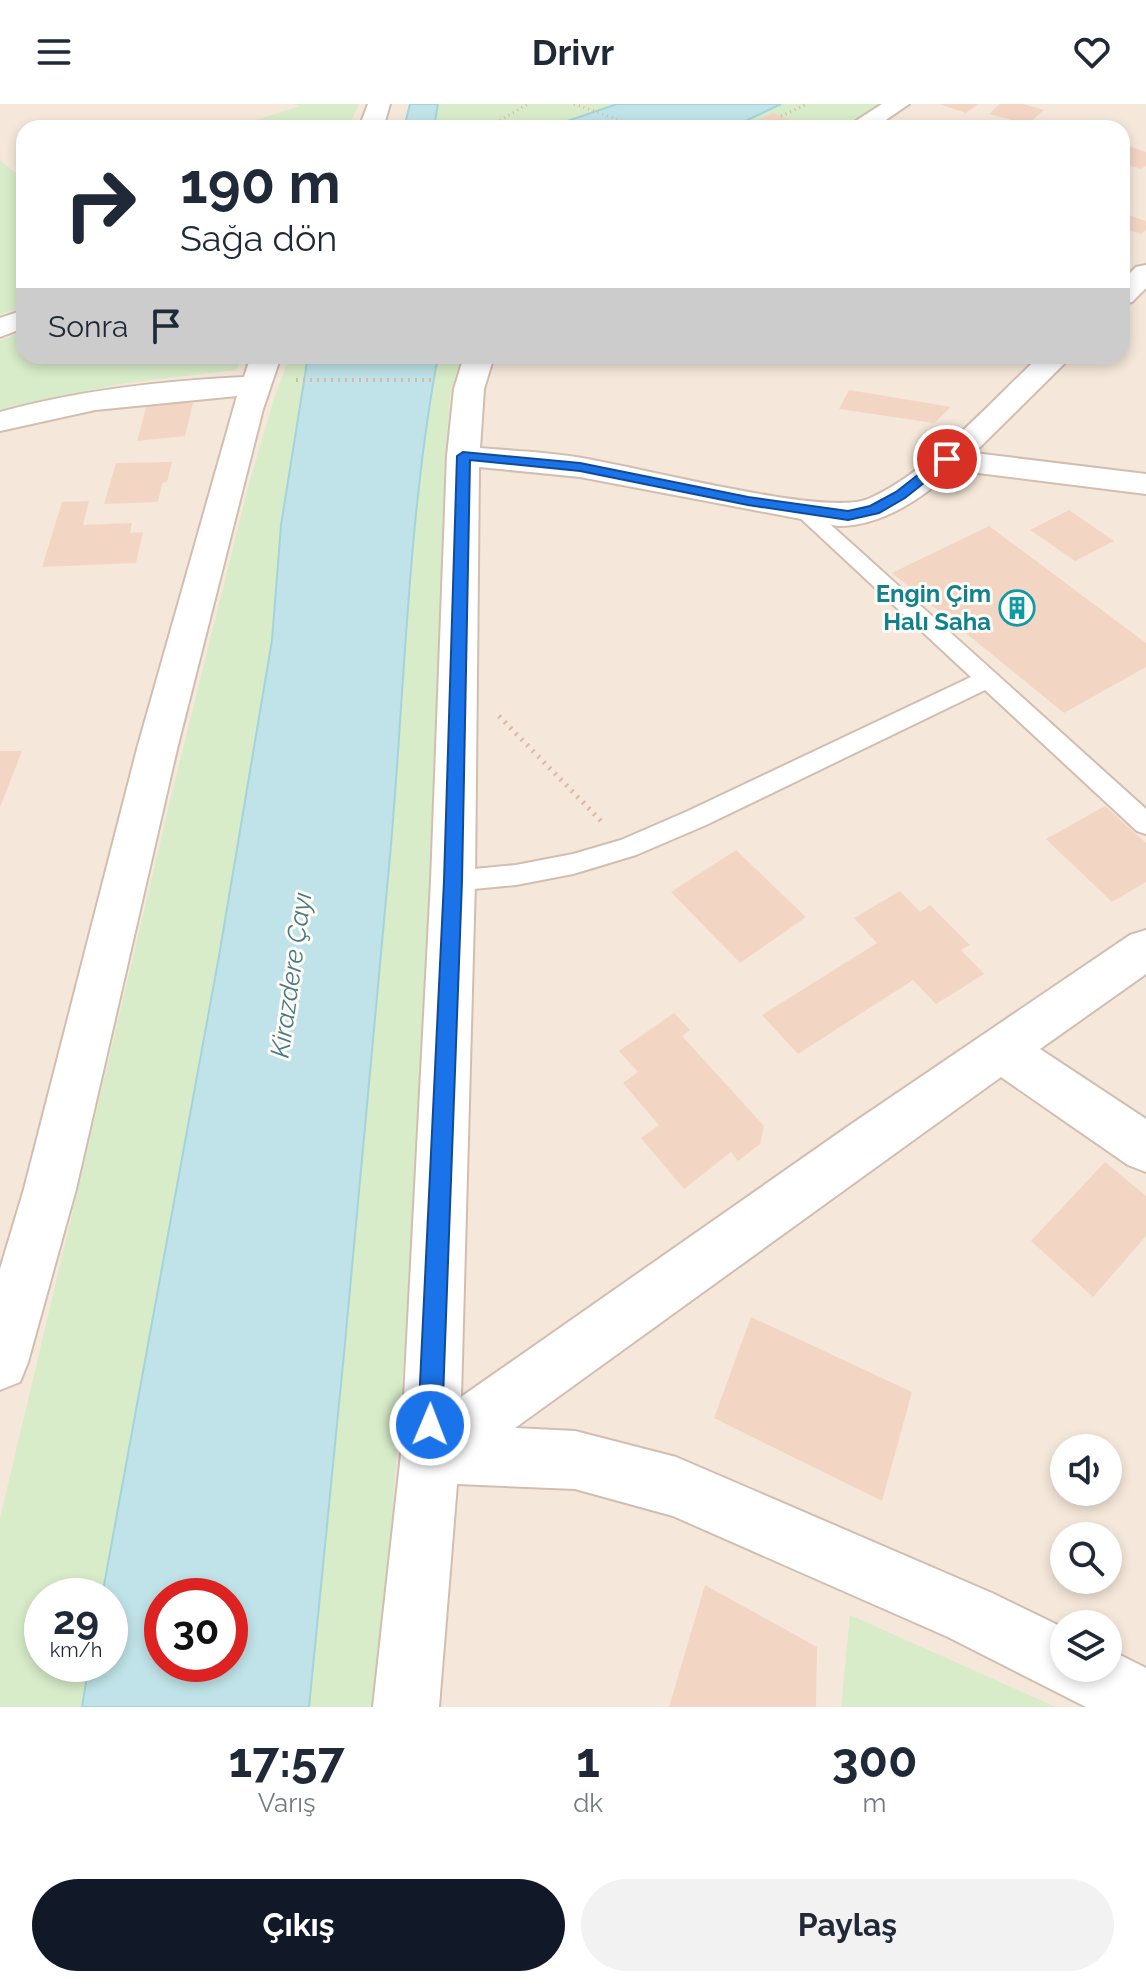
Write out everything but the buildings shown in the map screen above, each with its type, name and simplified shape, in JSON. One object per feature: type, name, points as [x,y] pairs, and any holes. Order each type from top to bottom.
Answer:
[{"type":"street","points":[[871,120],[898,104]]},
{"type":"street","points":[[1130,288],[1146,273]]},
{"type":"street","points":[[463,456],[580,467],[804,511],[848,516],[874,510],[901,495],[947,459],[1048,364]]},
{"type":"street","points":[[406,1707],[430,1454],[453,881],[463,456],[475,368]]},
{"type":"street","points":[[0,422],[104,400],[206,388],[260,374],[157,749],[50,1189],[0,1362]]},
{"type":"street","points":[[947,459],[1146,484]]},
{"type":"street","points":[[430,1454],[1146,949]]},
{"type":"street","points":[[1001,1050],[1146,1148]]},
{"type":"street","points":[[430,1454],[575,1460],[676,1487],[970,1615],[1050,1655]]},
{"type":"street","points":[[1105,1682],[1146,1703]]},
{"type":"lane","points":[[804,511],[1146,824]]},
{"type":"lane","points":[[453,881],[516,875],[573,864],[627,848],[987,679]]},
{"type":"path","points":[[501,120],[528,104]]},
{"type":"path","points":[[574,104],[619,120]]},
{"type":"path","points":[[781,116],[807,104]]},
{"type":"path","points":[[260,374],[475,368]]},
{"type":"path","points":[[457,673],[627,848]]},
{"type":"shaded area","points":[[0,104],[1146,104],[1146,1707],[0,1707]]},
{"type":"green space","points":[[294,104],[359,104],[352,120],[256,120],[300,106]]},
{"type":"green space","points":[[438,104],[617,104],[570,120],[435,120]]},
{"type":"green space","points":[[781,104],[881,104],[853,120],[748,120]]},
{"type":"green space","points":[[0,160],[16,173],[16,308],[0,315]]},
{"type":"green space","points":[[16,334],[16,364],[239,364],[236,370],[120,384],[0,410],[0,341]]},
{"type":"green space","points":[[287,364],[307,364],[281,525],[272,640],[219,956],[105,1578],[24,1578],[24,1682],[86,1682],[82,1707],[0,1707],[0,1518],[170,801],[248,487]]},
{"type":"green space","points":[[437,364],[459,364],[450,396],[445,462],[437,760],[407,1317],[378,1707],[309,1707],[352,1276],[396,784],[408,600]]},
{"type":"green space","points":[[850,1615],[1056,1707],[841,1707]]},
{"type":"water","points":[[410,104],[438,104],[435,120],[406,120]]},
{"type":"water","points":[[617,104],[781,104],[748,120],[570,120]]},
{"type":"water","name":"Kirazdere Çayı","points":[[307,364],[437,364],[420,477],[408,600],[381,953],[309,1707],[82,1707],[86,1682],[128,1682],[128,1578],[105,1578],[219,956],[272,640],[281,525]]},
{"type":"place","name":"Engin Çim Halı Saha","points":[[1017,608]]},
{"type":"route","points":[[430,1425],[453,881],[463,456],[580,467],[748,501],[848,516],[874,510],[901,495],[947,459]]}]
